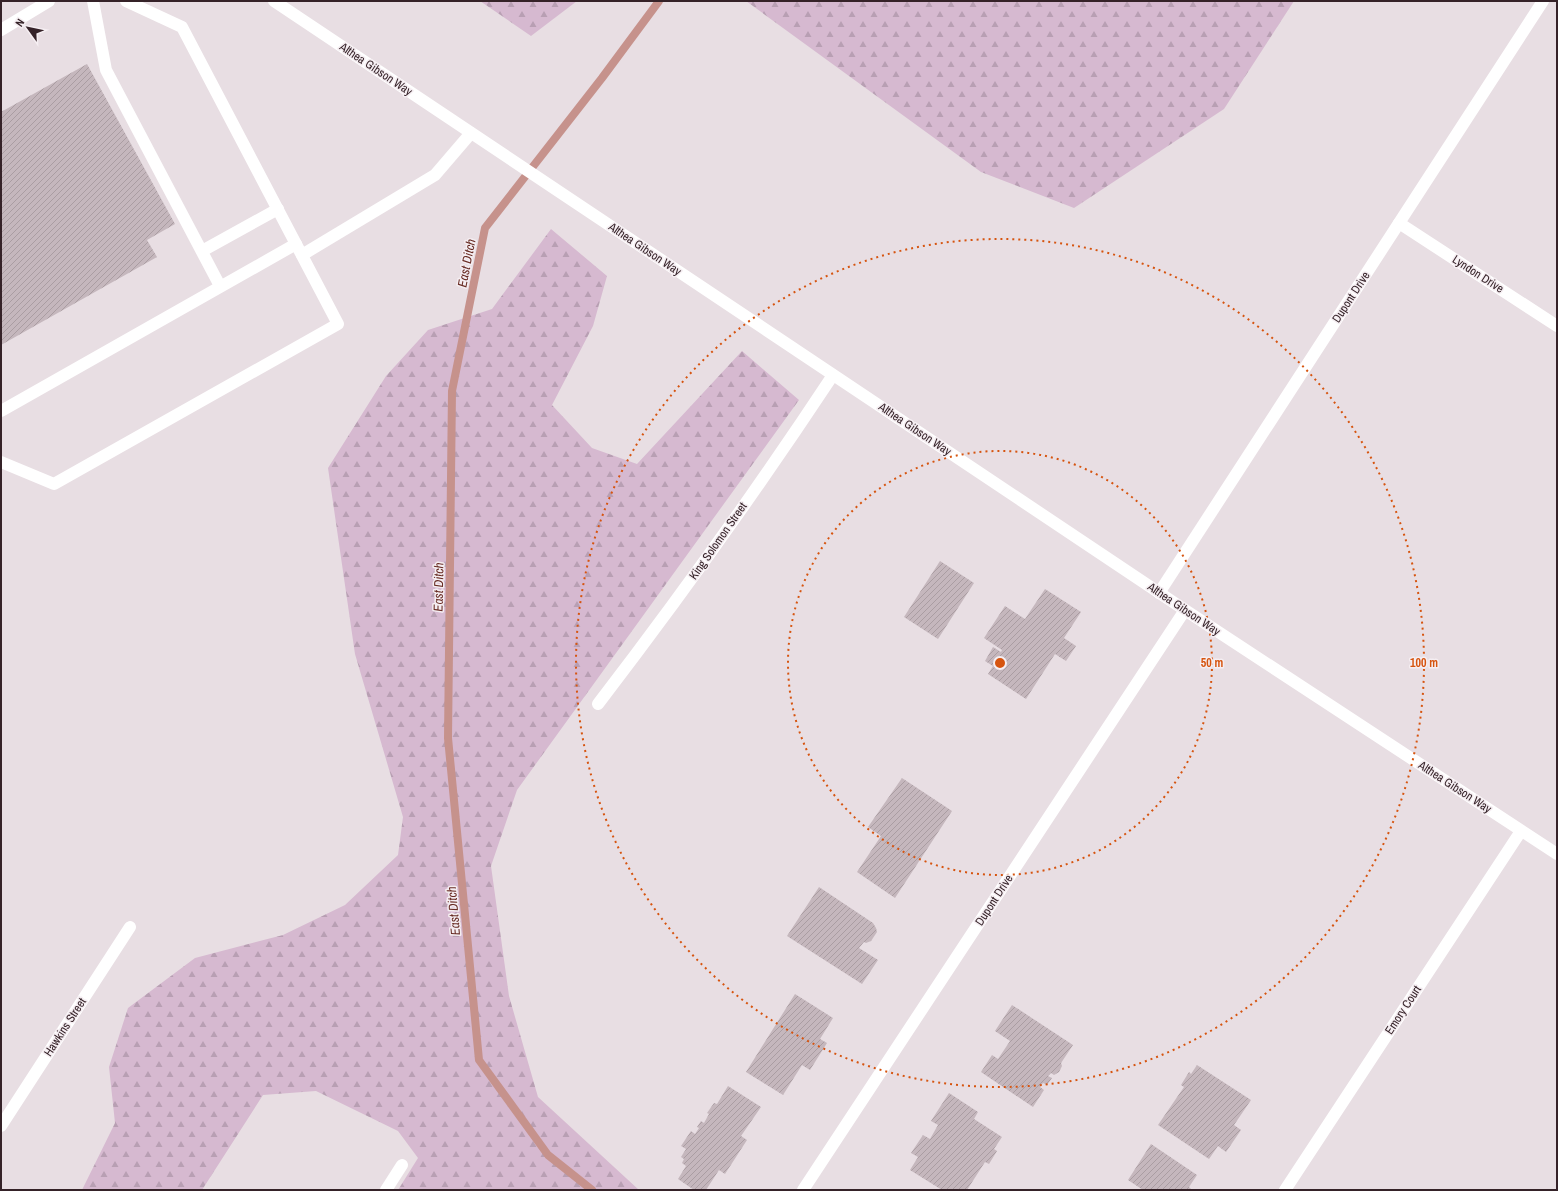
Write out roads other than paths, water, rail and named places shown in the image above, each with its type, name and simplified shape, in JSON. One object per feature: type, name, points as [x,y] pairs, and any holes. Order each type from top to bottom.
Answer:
[{"type":"street","points":[[1,30],[49,1]]},
{"type":"street","points":[[93,1],[106,70],[220,286]]},
{"type":"street","points":[[1,462],[54,484],[338,324],[182,27],[126,1]]},
{"type":"street","name":"Althea Gibson Way","points":[[274,1],[1159,593],[1557,854]]},
{"type":"street","name":"Dupont Drive","points":[[1159,593],[1543,1]]},
{"type":"street","points":[[302,255],[435,175],[471,133]]},
{"type":"street","points":[[202,251],[278,209]]},
{"type":"street","name":"Lyndon Drive","points":[[1399,222],[1557,326]]},
{"type":"street","points":[[1,411],[296,244]]},
{"type":"street","name":"King Solomon Street","points":[[598,704],[674,604],[834,375]]},
{"type":"street","name":"Dupont Drive","points":[[803,1190],[1185,610]]},
{"type":"street","name":"Emory Court","points":[[1285,1190],[1521,831]]},
{"type":"street","name":"Hawkins Street","points":[[1,1126],[130,927]]},
{"type":"street","points":[[386,1190],[402,1165]]},
{"type":"waterway","name":"East Ditch","points":[[592,1190],[548,1155],[479,1060],[448,738],[452,391],[485,228],[602,78],[659,1]]}]
